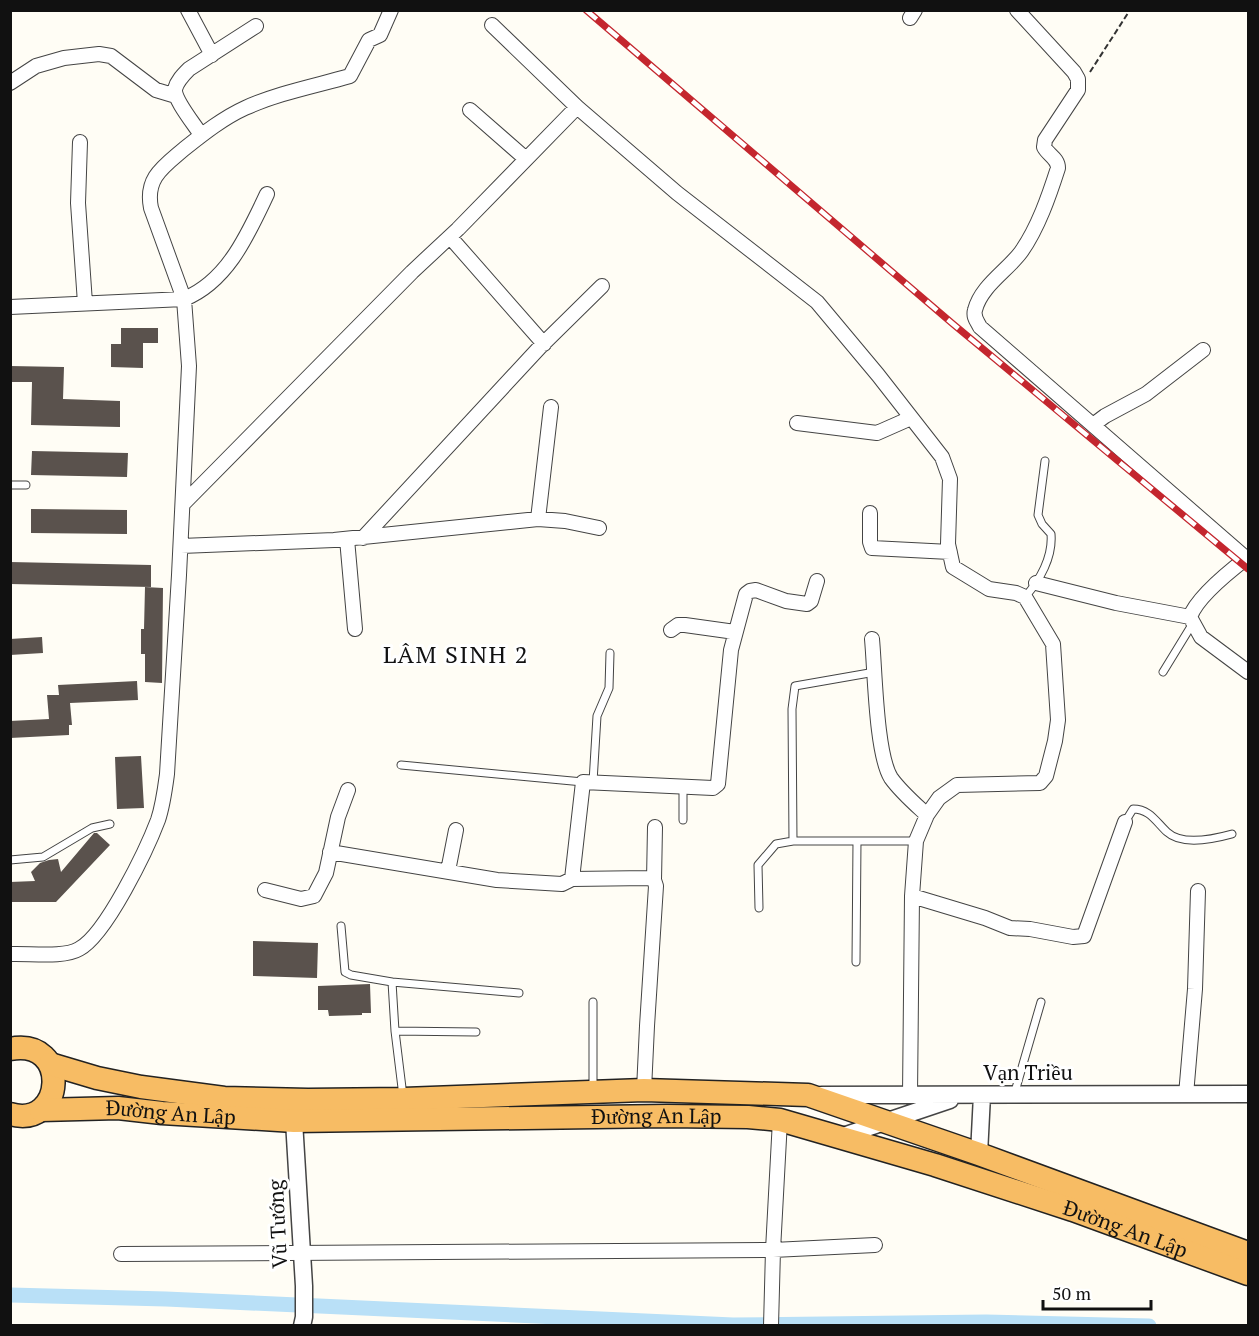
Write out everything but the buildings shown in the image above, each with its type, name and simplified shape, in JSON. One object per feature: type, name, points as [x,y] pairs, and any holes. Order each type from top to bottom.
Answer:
[{"type":"highway","name":"Đường An Lập","points":[[10,1049],[28,1048],[50,1064],[97,1078],[141,1087],[224,1098],[404,1099],[644,1090],[808,1095],[1248,1253]]},
{"type":"highway","points":[[41,1110],[53,1094],[55,1084],[50,1064]]},
{"type":"highway","points":[[788,1123],[808,1095]]},
{"type":"highway","name":"Đường An Lập","points":[[10,1114],[24,1116],[41,1110],[118,1108],[162,1113],[294,1120],[748,1117],[788,1123],[935,1165],[1073,1210],[1248,1274]]},
{"type":"street","points":[[188,10],[212,55]]},
{"type":"street","points":[[10,954],[77,951],[86,945],[106,920],[141,860],[158,818],[167,774],[189,366],[184,299],[151,208],[149,195],[151,184],[159,172],[201,135],[246,108],[351,76],[369,40],[380,35],[391,10]]},
{"type":"street","points":[[1021,12],[1074,72],[1078,80],[1078,90],[1045,140],[1044,147],[1056,159],[1058,168],[1039,220],[1012,264],[986,291],[975,310],[975,318],[980,327],[1248,559],[1193,608],[1192,620],[1201,637],[1248,672]]},
{"type":"street","points":[[201,135],[176,96],[180,78],[189,69],[256,26]]},
{"type":"street","points":[[492,26],[577,107],[677,193],[817,302],[942,457],[950,479],[948,544],[953,567],[989,589],[1016,593],[1025,597],[1053,644],[1058,720],[1046,776],[1040,783],[957,785],[939,798],[927,815],[916,841],[912,896],[910,1095]]},
{"type":"street","points":[[10,83],[36,66],[64,58],[99,54],[111,56],[156,90],[176,96]]},
{"type":"street","points":[[183,504],[577,107]]},
{"type":"street","points":[[470,110],[526,159]]},
{"type":"street","points":[[80,142],[79,213],[85,303]]},
{"type":"street","points":[[10,307],[184,299],[196,294],[210,284],[245,241],[267,194]]},
{"type":"street","points":[[450,237],[544,344]]},
{"type":"street","points":[[363,538],[544,344],[602,286]]},
{"type":"street","points":[[1093,424],[1146,394],[1203,350]]},
{"type":"street","points":[[538,519],[551,407]]},
{"type":"street","points":[[797,423],[877,433],[911,418]]},
{"type":"street","points":[[870,513],[872,548],[950,552]]},
{"type":"street","points":[[181,546],[363,538],[538,519],[565,521],[599,528]]},
{"type":"street","points":[[347,539],[355,629]]},
{"type":"street","points":[[572,879],[588,782],[713,788],[718,784],[726,696],[735,632],[746,594],[756,590],[786,601],[807,604],[811,601],[817,581]]},
{"type":"street","points":[[1036,583],[1192,620]]},
{"type":"street","points":[[671,630],[678,625],[685,625],[735,632]]},
{"type":"street","points":[[872,639],[882,756],[890,776],[927,815]]},
{"type":"street","points":[[265,890],[301,899],[314,896],[326,873],[338,817],[348,790]]},
{"type":"street","points":[[912,896],[1010,928],[1030,929],[1073,937],[1084,936],[1125,822]]},
{"type":"street","points":[[644,1090],[656,886],[654,880],[655,827]]},
{"type":"street","points":[[448,872],[456,830]]},
{"type":"street","points":[[330,852],[497,879],[562,884],[572,879],[649,878],[654,880]]},
{"type":"street","points":[[1186,1095],[1195,989],[1198,891]]},
{"type":"street","name":"Vạn Triều","points":[[808,1095],[1248,1094]]},
{"type":"street","points":[[840,1137],[974,1095],[979,1155]]},
{"type":"street","name":"Vũ Tướng","points":[[294,1120],[304,1293],[303,1321]]},
{"type":"street","points":[[771,1326],[773,1250],[788,1123]]},
{"type":"street","points":[[121,1254],[773,1250],[875,1245]]},
{"type":"lane","points":[[1025,597],[1036,583],[1051,549],[1051,534],[1038,516],[1045,461]]},
{"type":"lane","points":[[10,485],[26,485]]},
{"type":"lane","points":[[1163,672],[1192,620]]},
{"type":"lane","points":[[402,765],[588,782],[597,716],[609,688],[610,653]]},
{"type":"lane","points":[[794,841],[792,709],[795,686],[875,672]]},
{"type":"lane","points":[[683,787],[683,820]]},
{"type":"lane","points":[[1125,822],[1133,809],[1142,809],[1177,838],[1220,837],[1232,834]]},
{"type":"lane","points":[[10,860],[43,857],[92,828],[110,824]]},
{"type":"lane","points":[[759,908],[758,865],[776,844],[794,841],[916,841]]},
{"type":"lane","points":[[856,962],[857,841]]},
{"type":"lane","points":[[341,926],[345,972],[351,975],[519,993]]},
{"type":"lane","points":[[392,981],[395,1031],[404,1099]]},
{"type":"lane","points":[[593,1002],[593,1092]]},
{"type":"lane","points":[[1014,1095],[1041,1002]]},
{"type":"lane","points":[[395,1031],[476,1032]]},
{"type":"path","points":[[1078,90],[1130,10]]},
{"type":"waterway","points":[[10,1295],[166,1299],[733,1325],[986,1322],[1149,1326]]},
{"type":"railway","points":[[586,10],[953,324],[1248,569]]},
{"type":"district","name":"LÂM SINH 2","points":[[456,655]]}]
